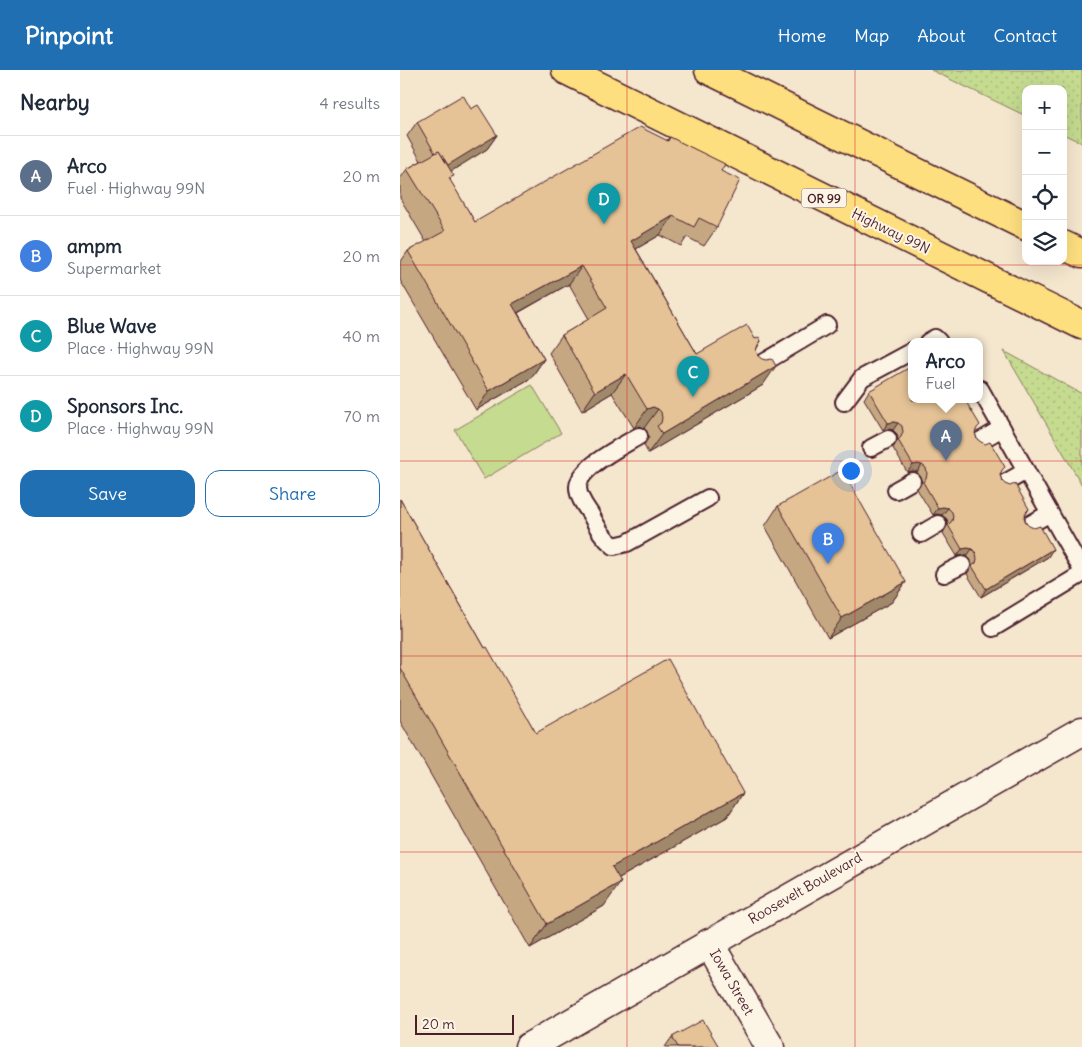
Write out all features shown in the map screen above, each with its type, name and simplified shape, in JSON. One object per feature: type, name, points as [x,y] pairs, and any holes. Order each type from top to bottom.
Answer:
[{"type":"main road","name":"Highway 99N","points":[[566,70],[1082,325]]},
{"type":"main road","points":[[708,70],[1022,224]]},
{"type":"main road","points":[[1067,247],[1082,254]]},
{"type":"main road","name":"Roosevelt Boulevard","points":[[529,1047],[1082,731]]},
{"type":"main road","name":"Iowa Street","points":[[709,943],[770,1047]]},
{"type":"lane","points":[[753,369],[827,325]]},
{"type":"lane","points":[[844,402],[862,378],[908,353]]},
{"type":"lane","points":[[983,394],[1082,570]]},
{"type":"lane","points":[[980,441],[1002,428]]},
{"type":"lane","points":[[639,436],[600,459],[585,472],[578,486],[580,498],[606,540],[614,546],[626,543],[708,498]]},
{"type":"lane","points":[[871,448],[888,438]]},
{"type":"lane","points":[[1005,484],[1026,471]]},
{"type":"lane","points":[[896,490],[912,481]]},
{"type":"lane","points":[[1029,525],[1050,512]]},
{"type":"lane","points":[[921,534],[938,524]]},
{"type":"lane","points":[[944,574],[962,565]]},
{"type":"lane","points":[[993,628],[1082,574]]},
{"type":"green space","points":[[931,70],[1082,70],[1082,143],[1067,136],[1067,85],[1022,85],[1022,114]]},
{"type":"green space","points":[[1004,351],[1082,394],[1082,485]]},
{"type":"green space","points":[[532,385],[561,433],[484,479],[455,430]]},
{"type":"building","points":[[463,95],[471,109],[478,105],[497,135],[448,165],[439,151],[435,153],[417,122]]},
{"type":"building","points":[[640,127],[668,141],[670,137],[725,164],[721,171],[740,180],[717,227],[699,218],[694,227],[673,216],[631,241],[697,354],[747,325],[755,339],[759,337],[761,341],[756,350],[758,356],[766,360],[772,359],[776,366],[662,434],[657,426],[661,423],[661,412],[653,407],[647,409],[626,374],[595,392],[562,335],[607,308],[582,266],[512,304],[544,359],[489,391],[408,251],[445,231],[407,169],[439,151],[454,176],[449,178],[475,222]]},
{"type":"building","points":[[908,368],[908,403],[967,403],[980,425],[975,433],[977,439],[985,444],[990,442],[1005,467],[1000,475],[1002,481],[1010,486],[1015,484],[1029,509],[1024,517],[1026,523],[1034,528],[1040,526],[1053,549],[986,589],[972,566],[976,563],[976,553],[972,549],[962,549],[948,525],[952,521],[952,512],[948,508],[938,508],[923,482],[927,474],[926,468],[918,464],[913,465],[898,440],[903,432],[902,426],[894,422],[888,423],[869,391]]},
{"type":"building","points":[[842,470],[906,582],[842,618],[778,506]]},
{"type":"building","points":[[400,499],[536,733],[668,659],[743,793],[612,867],[621,882],[547,924],[400,668]]},
{"type":"building","points":[[703,1020],[719,1047],[678,1047],[672,1037]]},
{"type":"place","name":"Sponsors Inc.","points":[[604,224]]},
{"type":"place","name":"Blue Wave","points":[[693,397]]},
{"type":"place","name":"Arco","points":[[946,461]]},
{"type":"place","name":"ampm","points":[[828,564]]}]
